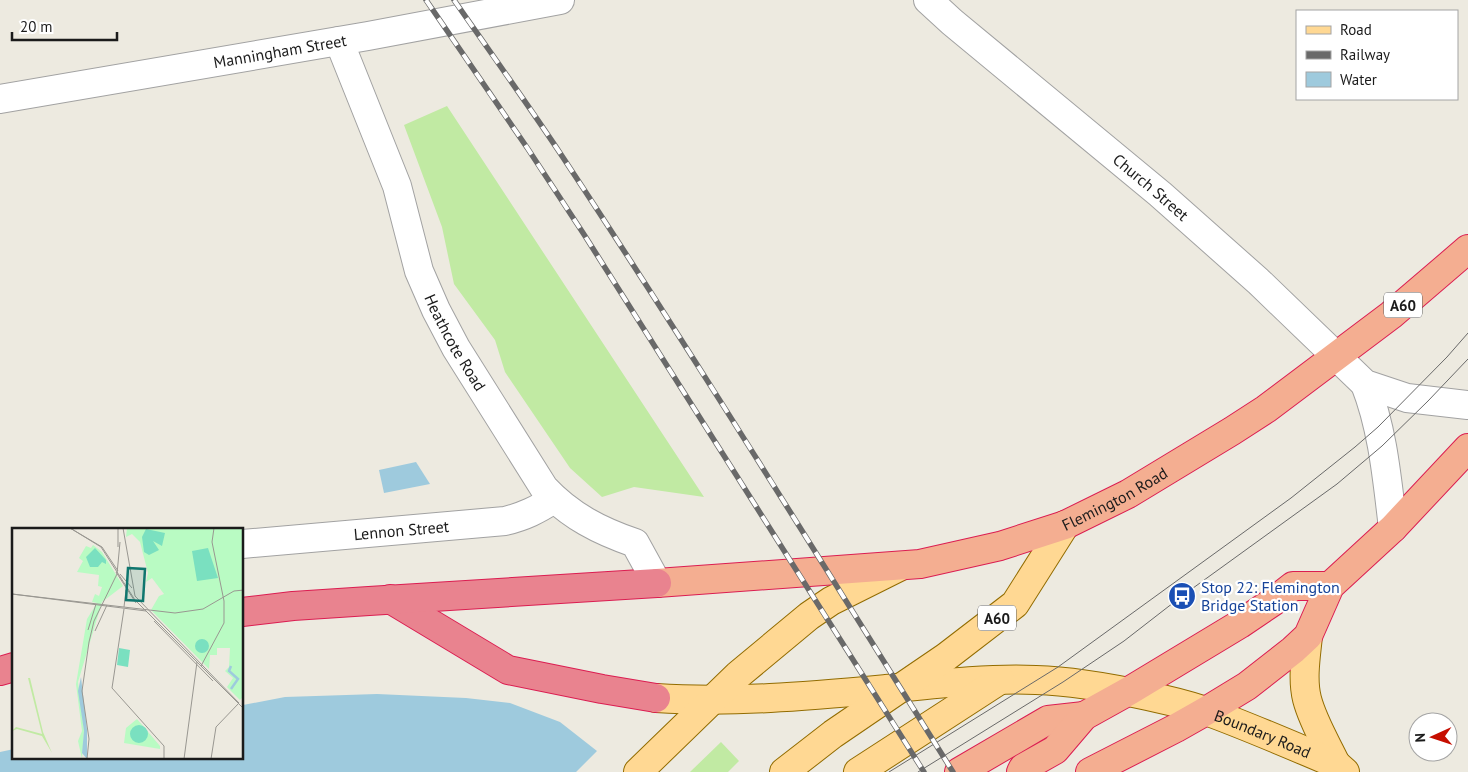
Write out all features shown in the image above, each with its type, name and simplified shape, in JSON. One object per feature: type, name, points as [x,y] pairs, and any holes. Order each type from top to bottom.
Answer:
[{"type":"highway","name":"Flemington Road","points":[[1065,525],[1128,494],[1266,409],[1391,315],[1468,249]]},
{"type":"highway","points":[[1090,772],[1206,711],[1247,686],[1293,650],[1308,636],[1330,586],[1393,528],[1468,448]]},
{"type":"highway","points":[[244,612],[292,606],[901,566],[936,562],[974,553],[1065,525]]},
{"type":"highway","points":[[1021,772],[1023,768],[1055,750],[1084,716],[1129,692],[1248,619],[1293,586],[1330,586]]},
{"type":"highway","points":[[390,600],[508,670],[656,698]]},
{"type":"highway","points":[[959,772],[1048,720],[1084,716]]},
{"type":"main road","name":"Flemington Road","points":[[784,772],[833,734],[903,687],[1015,604],[1065,525]]},
{"type":"main road","points":[[638,772],[738,675],[809,616],[831,601],[901,566]]},
{"type":"main road","points":[[1308,636],[1305,662],[1307,697],[1315,719],[1340,768]]},
{"type":"main road","points":[[858,772],[1000,680]]},
{"type":"main road","name":"Boundary Road","points":[[656,698],[712,700],[837,693],[954,682],[1000,680],[1063,682],[1110,687],[1206,711],[1340,768]]},
{"type":"street","name":"Manningham Street","points":[[0,98],[339,41],[560,0]]},
{"type":"street","name":"Church Street","points":[[928,0],[1160,194],[1258,280],[1335,357],[1365,384]]},
{"type":"street","name":"Heathcote Road","points":[[339,41],[397,186],[419,271],[436,310],[456,348],[533,472],[554,499],[579,517],[608,533],[635,543],[657,583]]},
{"type":"street","points":[[1365,384],[1407,398],[1468,406]]},
{"type":"street","points":[[1365,384],[1374,410],[1381,440],[1393,528]]},
{"type":"street","name":"Lennon Street","points":[[244,544],[505,521],[536,511],[554,499]]},
{"type":"green space","points":[[447,106],[704,497],[634,487],[602,497],[570,468],[505,372],[495,340],[454,284],[442,227],[404,125]]},
{"type":"green space","points":[[721,742],[739,761],[728,772],[690,772]]},
{"type":"water","points":[[416,462],[430,484],[384,493],[379,470]]},
{"type":"water","points":[[377,694],[466,698],[510,703],[560,722],[597,751],[576,772],[0,772],[0,752],[12,749],[12,760],[244,760],[244,705],[285,697]]},
{"type":"tram line","points":[[889,772],[1058,667],[1291,498],[1378,427],[1468,333]]},
{"type":"tram line","points":[[918,772],[1063,682],[1124,641],[1182,596],[1337,484],[1382,446],[1468,359]]},
{"type":"railway","points":[[426,0],[585,236],[924,772]]},
{"type":"railway","points":[[454,0],[549,136],[612,232],[953,772]]},
{"type":"place","name":"Stop 22: Flemington Bridge Station","points":[[1182,596]]}]
